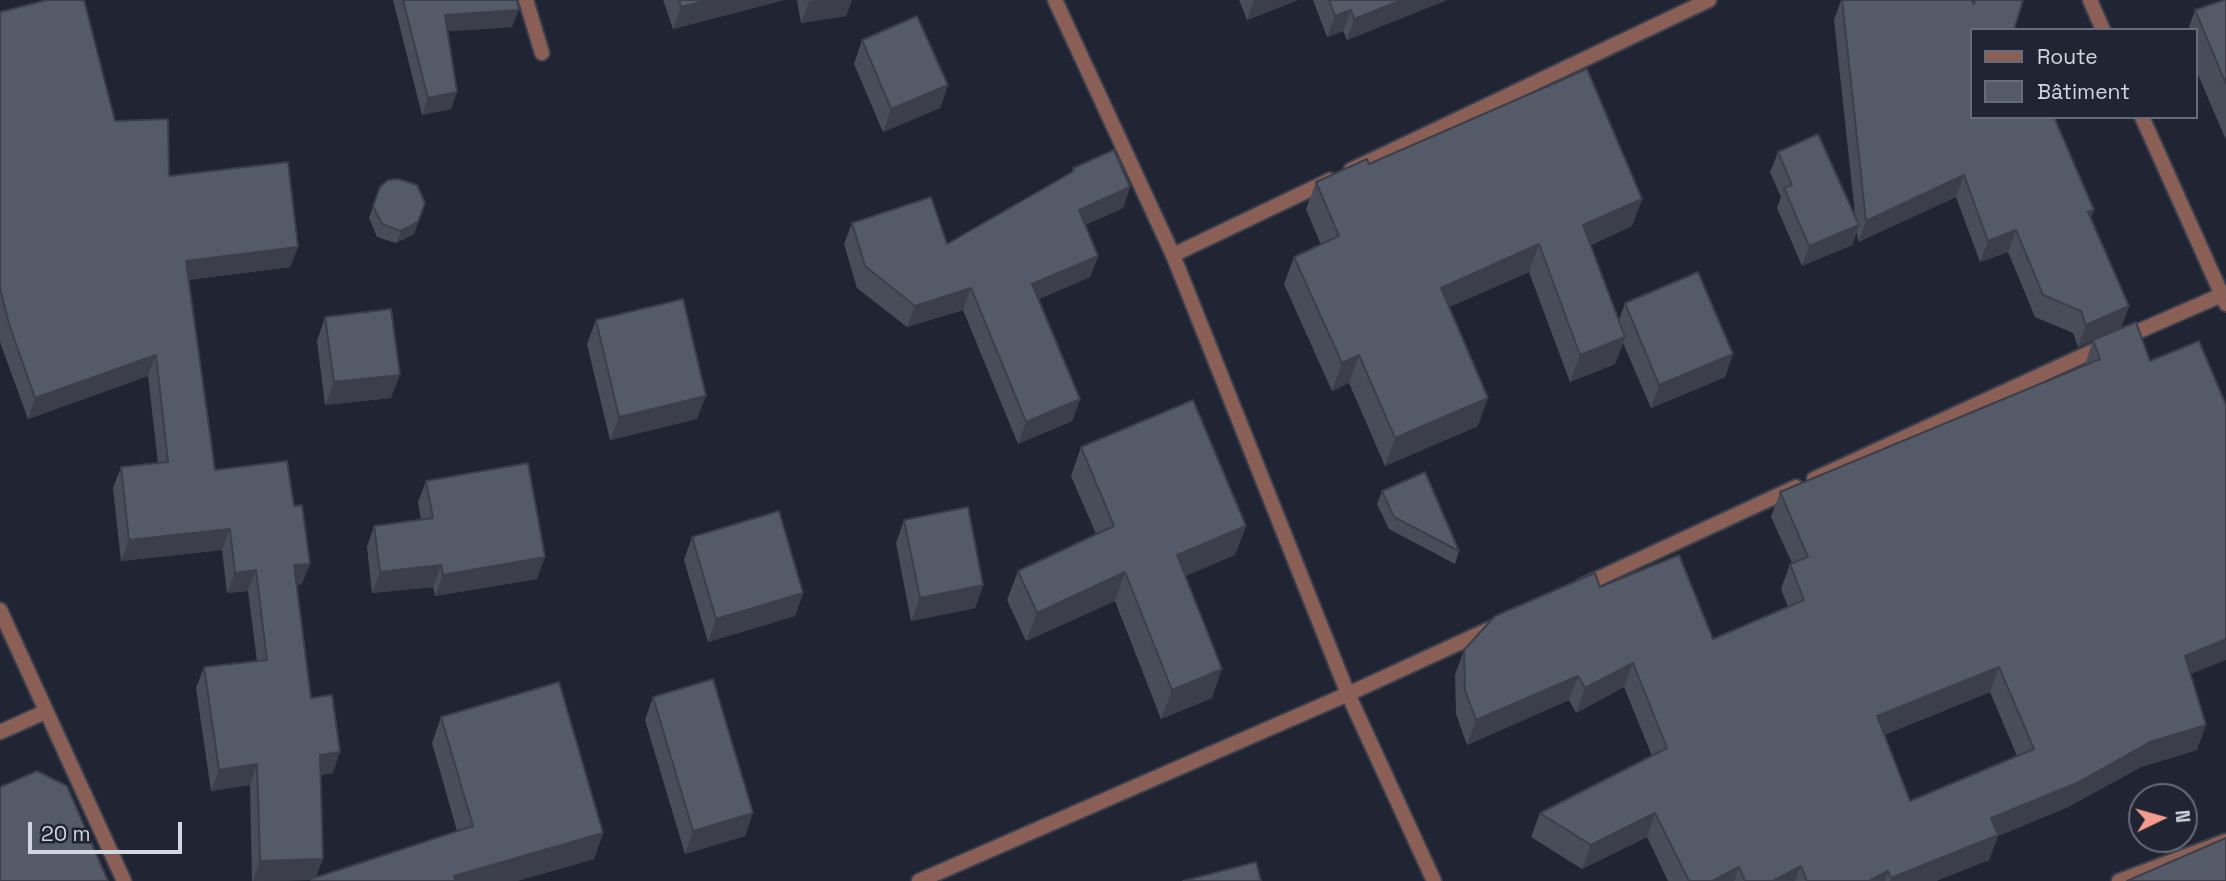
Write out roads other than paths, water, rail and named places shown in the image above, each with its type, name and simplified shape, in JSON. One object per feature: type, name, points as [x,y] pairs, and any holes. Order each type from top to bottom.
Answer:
[{"type":"street","points":[[526,0],[542,53]]},
{"type":"street","points":[[1055,0],[1173,255],[1348,694],[1434,881]]},
{"type":"street","points":[[1173,255],[1709,0]]},
{"type":"street","points":[[2090,0],[2102,28]]},
{"type":"street","points":[[1564,594],[2060,365],[2225,298],[2143,119]]},
{"type":"street","points":[[0,610],[124,881]]},
{"type":"street","points":[[919,881],[1348,694],[1513,618]]},
{"type":"street","points":[[0,732],[46,712]]},
{"type":"street","points":[[2119,881],[2226,841]]}]
